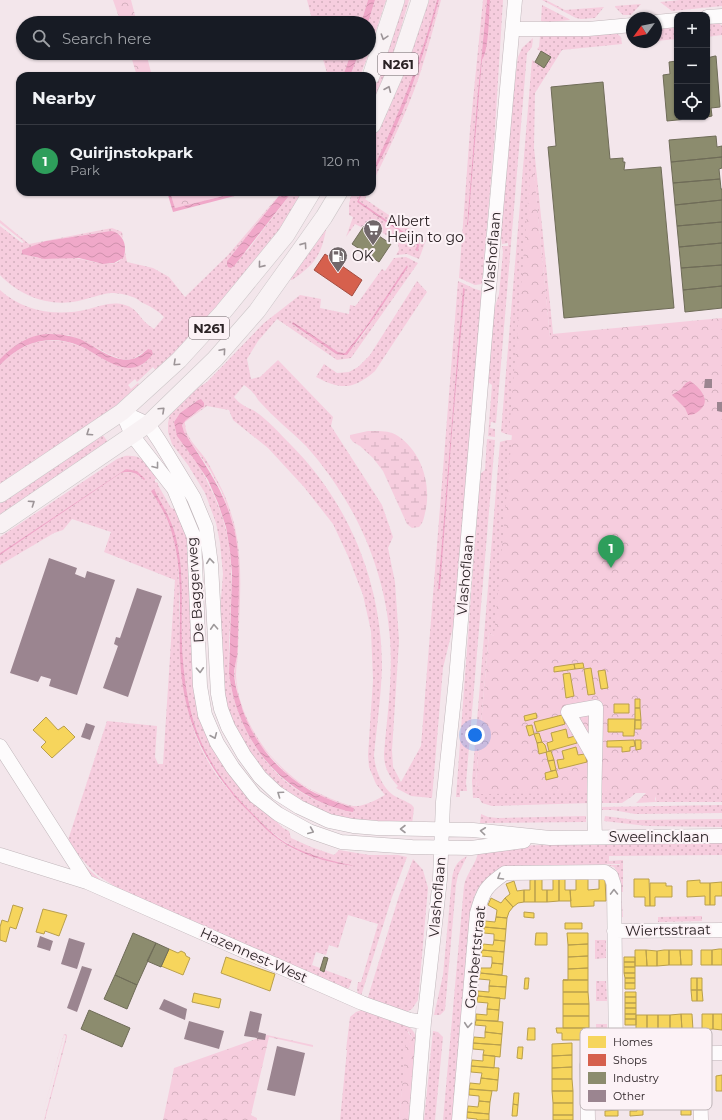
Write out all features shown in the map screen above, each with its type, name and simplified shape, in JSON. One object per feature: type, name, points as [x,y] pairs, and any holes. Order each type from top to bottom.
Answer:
[{"type":"main road","name":"N261","points":[[372,72],[396,0]]},
{"type":"main road","name":"N261","points":[[376,116],[398,66],[420,0]]},
{"type":"main road","name":"N261","points":[[0,494],[122,412],[179,360],[223,312],[286,235],[310,196]]},
{"type":"main road","name":"N261","points":[[0,525],[148,424],[215,359],[258,311],[324,217],[337,196]]},
{"type":"street","name":"Vlashoflaan","points":[[416,1120],[424,1022],[440,879],[443,802],[456,679],[515,0]]},
{"type":"street","points":[[710,17],[722,16]]},
{"type":"street","points":[[662,21],[674,20]]},
{"type":"street","points":[[513,29],[588,29],[626,26]]},
{"type":"street","points":[[122,412],[148,424]]},
{"type":"street","name":"De Baggerweg","points":[[122,412],[132,435],[174,489],[194,537],[200,686],[205,715],[217,743],[232,768],[255,796],[278,814],[309,831],[341,842],[441,847]]},
{"type":"street","name":"De Baggerweg","points":[[148,424],[194,498],[206,527],[211,565],[218,694],[221,708],[232,734],[244,755],[260,777],[278,793],[299,806],[329,821],[353,826],[377,828],[442,830]]},
{"type":"street","points":[[0,746],[87,882]]},
{"type":"street","name":"Sweelincklaan","points":[[595,837],[594,814],[596,759]]},
{"type":"street","name":"Sweelincklaan","points":[[442,830],[473,830],[550,838]]},
{"type":"street","name":"Sweelincklaan","points":[[441,847],[471,848],[550,838],[722,836]]},
{"type":"street","name":"Hazennest-West","points":[[0,855],[87,882],[362,1003],[410,1020],[424,1022]]},
{"type":"street","name":"Gombertstraat","points":[[459,1120],[477,913],[481,899],[488,886],[505,873],[605,872],[611,876],[614,884],[616,1028]]},
{"type":"street","name":"Wiertsstraat","points":[[614,931],[722,930]]},
{"type":"street","points":[[712,1052],[722,1052]]},
{"type":"street","points":[[588,1110],[588,1120]]},
{"type":"street","points":[[701,1110],[701,1120]]},
{"type":"green space","points":[[113,0],[131,0],[135,16],[119,16]]},
{"type":"green space","points":[[307,0],[368,0],[363,16],[311,16]]},
{"type":"green space","points":[[375,0],[386,0],[376,31],[376,16],[370,16]]},
{"type":"green space","points":[[399,0],[409,0],[395,48],[376,98],[375,72]]},
{"type":"green space","points":[[422,0],[437,0],[409,87],[376,162],[376,131],[383,115]]},
{"type":"green space","points":[[439,0],[441,0],[428,49],[414,91],[376,176],[376,168],[392,136],[415,78]]},
{"type":"green space","points":[[483,0],[487,0],[477,101],[468,225],[482,60],[487,40],[490,0],[503,0],[494,144],[482,284],[475,285],[459,278],[470,130]]},
{"type":"green space","points":[[542,0],[546,0],[565,10],[604,7],[595,18],[581,19],[576,18]]},
{"type":"green space","points":[[680,0],[722,0],[722,6],[672,11],[660,2]]},
{"type":"green space","points":[[641,4],[634,12],[626,12],[626,15],[623,15],[615,6]]},
{"type":"green space","points":[[542,5],[570,20],[548,22],[541,21]]},
{"type":"green space","points":[[715,20],[722,26],[722,35],[710,37],[710,21]]},
{"type":"green space","points":[[674,23],[674,39],[662,40],[662,24]]},
{"type":"green space","points":[[612,29],[621,37],[622,44],[562,50],[535,93],[534,148],[553,333],[552,337],[550,337],[532,156],[515,436],[506,434],[501,432],[532,60],[544,67],[550,57],[537,49],[539,47],[540,36]]},
{"type":"green space","points":[[533,38],[532,47],[527,53],[496,423],[491,422],[490,428],[495,429],[495,437],[488,436],[492,385],[488,382],[494,309],[499,294],[503,252],[502,246],[508,246],[508,243],[502,244],[500,230],[510,117],[518,57],[522,48]]},
{"type":"green space","points":[[132,60],[148,60],[151,72],[136,72]]},
{"type":"green space","points":[[323,60],[349,60],[344,72],[327,72]]},
{"type":"green space","points":[[356,60],[366,60],[362,72],[352,72]]},
{"type":"green space","points":[[532,153],[550,337],[552,337],[552,334],[722,318],[722,792],[655,793],[655,802],[636,803],[646,793],[480,794],[480,786],[477,787],[476,781],[489,633],[494,636],[512,434],[509,433]]},
{"type":"green space","points":[[171,196],[223,196],[175,208]]},
{"type":"green space","points":[[278,196],[227,261],[247,251],[289,196],[301,196],[287,220],[248,273],[157,372],[153,367],[137,382],[135,379],[128,385],[131,389],[138,383],[141,386],[120,404],[0,487],[0,365],[6,359],[27,346],[42,341],[51,340],[63,341],[77,345],[120,367],[128,368],[143,364],[153,353],[152,350],[148,349],[133,359],[121,359],[108,354],[80,339],[68,335],[26,339],[0,359],[0,290],[9,297],[30,308],[42,311],[77,311],[106,304],[120,304],[128,306],[134,310],[154,329],[164,317],[150,306],[124,294],[102,294],[78,301],[56,302],[36,298],[17,289],[0,275],[0,226],[22,243],[24,242],[0,223],[0,220],[29,244],[112,228],[122,232],[123,238],[119,234],[97,233],[46,241],[33,257],[48,259],[73,258],[102,264],[110,264],[116,263],[122,259],[125,252],[127,262],[153,268],[169,277],[185,297],[228,255]]},
{"type":"green space","points":[[351,196],[359,196],[357,202],[416,243],[417,246],[419,243],[417,241],[359,201],[361,196],[366,196],[365,199],[426,240],[419,259],[407,254],[396,255],[399,250],[398,243],[369,224],[361,227],[355,224],[346,237],[353,217],[349,215]]},
{"type":"green space","points":[[325,228],[324,239],[319,253],[306,270],[291,280],[290,278]]},
{"type":"green space","points":[[406,257],[418,263],[351,358],[337,360],[277,319],[258,341],[247,359],[251,379],[260,377],[278,360],[333,417],[331,426],[382,505],[393,537],[388,548],[395,582],[399,641],[392,750],[393,767],[401,782],[421,746],[458,281],[482,291],[456,601],[453,627],[443,668],[432,798],[411,796],[396,788],[398,786],[392,779],[386,767],[384,754],[391,668],[390,639],[382,586],[364,536],[339,489],[306,446],[271,414],[255,395],[244,385],[234,397],[240,403],[256,412],[270,423],[312,468],[330,493],[346,520],[359,547],[369,576],[381,636],[382,667],[374,755],[377,771],[385,787],[393,795],[412,805],[414,808],[412,824],[346,820],[305,804],[272,781],[246,750],[225,703],[218,636],[223,574],[220,543],[216,523],[205,493],[188,465],[172,444],[168,432],[170,414],[185,396],[207,382],[264,323],[300,295],[321,299],[320,308],[349,314],[350,305],[355,306],[357,304],[382,269],[385,271],[394,258]],"holes":[[[407,265],[408,267],[364,333],[347,355],[336,354],[293,325],[294,323],[338,352],[345,353],[365,328]],[[463,289],[465,289],[440,588],[438,589]],[[201,399],[202,408],[186,420],[182,425],[184,432],[210,470],[222,492],[231,517],[236,538],[237,656],[234,672],[238,695],[247,723],[259,744],[286,773],[296,781],[305,786],[279,765],[263,746],[242,707],[236,675],[240,605],[238,542],[228,504],[221,487],[205,458],[189,437],[185,427],[185,422],[207,406],[229,410],[233,420],[268,448],[304,487],[333,524],[348,556],[363,595],[371,631],[373,680],[368,755],[369,767],[376,784],[385,795],[364,805],[353,806],[334,800],[307,787],[323,797],[354,808],[323,803],[304,794],[287,782],[272,768],[258,751],[247,733],[239,713],[229,673],[231,562],[225,526],[221,512],[209,486],[174,422],[180,413]]]},
{"type":"green space","points":[[417,281],[427,292],[375,371],[360,382],[347,386],[333,384],[316,377],[324,364],[337,373],[349,372],[358,367],[370,355]]},
{"type":"green space","points":[[368,431],[380,431],[395,434],[406,443],[419,460],[426,481],[427,503],[424,517],[419,527],[412,528],[407,524],[383,471],[373,458],[350,438],[350,435]]},
{"type":"green space","points":[[102,434],[108,442],[0,515],[0,503]]},
{"type":"green space","points":[[487,439],[495,440],[466,783],[467,791],[460,791],[460,797],[456,797],[480,474],[485,470]]},
{"type":"green space","points":[[517,440],[525,655],[489,633],[476,781],[477,787],[523,772],[589,768],[591,803],[492,806],[482,803],[479,798],[473,798],[472,781],[500,442]]},
{"type":"green space","points":[[125,456],[132,456],[141,459],[149,465],[159,479],[155,479],[155,482],[158,483],[171,508],[178,510],[188,538],[196,686],[252,797],[283,828],[289,831],[291,838],[311,847],[334,855],[339,850],[369,855],[398,855],[407,857],[392,897],[361,996],[358,996],[358,982],[361,982],[378,924],[348,915],[338,948],[329,945],[326,955],[316,952],[312,965],[320,968],[320,971],[324,972],[325,970],[352,980],[349,988],[345,991],[99,884],[87,873],[26,776],[28,774],[28,777],[82,863],[103,882],[142,900],[108,882],[92,870],[76,852],[68,840],[107,721],[157,726],[155,757],[158,764],[163,764],[175,580],[104,552],[111,532],[72,519],[63,530],[54,533],[0,565],[0,555],[121,473],[131,472],[143,475],[126,469],[0,553],[0,537],[117,459]],"holes":[[[154,490],[172,525],[178,546],[182,578],[182,644],[185,681],[194,721],[200,739],[209,757],[231,791],[273,833],[293,847],[302,851],[330,861],[349,865],[329,861],[310,856],[291,848],[282,842],[261,825],[227,788],[204,755],[191,722],[182,676],[178,563],[175,544],[168,523],[152,491]]]},
{"type":"green space","points":[[664,770],[622,803],[599,803],[599,788],[641,787]]},
{"type":"green space","points":[[722,789],[722,802],[655,802],[656,799],[653,790]]},
{"type":"green space","points":[[722,805],[722,813],[635,814],[613,810],[600,810],[600,807]]},
{"type":"green space","points":[[481,814],[488,817],[498,818],[586,816],[586,822],[480,823]]},
{"type":"green space","points":[[605,816],[635,820],[722,819],[722,827],[647,826],[604,821]]},
{"type":"green space","points":[[722,842],[722,855],[609,856],[609,861],[623,860],[623,892],[621,892],[623,917],[619,917],[618,873],[614,867],[607,865],[620,864],[509,866],[489,876],[476,892],[471,908],[452,1120],[443,1120],[464,886],[476,860],[478,851],[499,846]]},
{"type":"green space","points":[[467,856],[458,875],[456,885],[445,1010],[440,1015],[434,1015],[443,975],[452,878],[458,862]]},
{"type":"green space","points":[[413,859],[423,870],[428,888],[418,1000],[412,1009],[406,1012],[369,999],[368,997],[399,896]]},
{"type":"green space","points":[[702,916],[702,921],[658,922],[658,917]]},
{"type":"green space","points":[[595,940],[606,940],[606,958],[595,959]]},
{"type":"green space","points":[[596,981],[606,981],[607,1001],[596,1001]]},
{"type":"green space","points":[[367,1008],[406,1025],[411,1028],[416,1037],[417,1042],[410,1120],[408,1120],[415,1046],[414,1040],[408,1031],[399,1120],[340,1120],[350,1017],[356,1012]]},
{"type":"green space","points":[[596,1024],[607,1024],[607,1028],[596,1028]]},
{"type":"green space","points":[[407,1031],[414,1040],[415,1046],[408,1120],[399,1120]]},
{"type":"green space","points":[[433,1031],[438,1032],[443,1037],[435,1120],[424,1120]]},
{"type":"green space","points":[[64,1034],[67,1035],[67,1037],[45,1120],[66,1036],[64,1035],[41,1120]]},
{"type":"green space","points":[[267,1035],[313,1045],[313,1047],[269,1037],[251,1115],[257,1118],[257,1120],[163,1120],[174,1068]]},
{"type":"water","points":[[368,0],[375,0],[370,16],[363,16]]},
{"type":"water","points":[[437,0],[439,0],[418,68],[400,118],[376,168],[376,162],[417,65]]},
{"type":"water","points":[[487,0],[490,0],[488,32],[486,48],[482,60],[467,225],[477,101]]},
{"type":"water","points":[[349,60],[356,60],[352,72],[344,72]]},
{"type":"water","points":[[168,196],[171,196],[175,208],[223,196],[235,196],[173,212]]},
{"type":"water","points":[[279,196],[289,196],[234,266],[231,268],[228,267],[227,261]]},
{"type":"water","points":[[359,196],[361,196],[359,201],[417,241],[419,245],[418,251],[415,250],[417,246],[416,243],[357,202]]},
{"type":"water","points":[[111,231],[115,232],[122,238],[125,246],[123,258],[114,263],[103,264],[79,258],[44,259],[22,254],[22,250],[46,241]]},
{"type":"water","points":[[407,265],[408,267],[374,318],[347,355],[336,354],[292,324],[293,322],[338,352],[345,353],[365,328]]},
{"type":"water","points":[[463,288],[465,289],[440,589],[438,589]]},
{"type":"water","points":[[46,334],[63,335],[80,339],[118,359],[125,360],[134,358],[148,349],[152,350],[153,354],[144,363],[135,367],[126,368],[107,361],[89,350],[69,342],[47,340],[27,345],[17,350],[0,365],[0,359],[10,349],[27,339]]},
{"type":"water","points":[[690,381],[703,394],[705,402],[699,411],[688,415],[685,408],[672,395]]},
{"type":"water","points":[[201,399],[204,406],[182,425],[184,432],[216,482],[228,508],[236,538],[239,587],[237,656],[234,675],[245,715],[259,742],[278,766],[302,785],[315,793],[354,808],[353,812],[328,805],[306,794],[286,780],[268,763],[242,722],[234,698],[229,673],[232,573],[226,527],[208,480],[177,436],[174,422],[180,413]]},
{"type":"water","points":[[126,469],[137,471],[145,479],[144,480],[133,473],[121,473],[0,555],[0,553]]},
{"type":"water","points":[[154,489],[172,525],[178,546],[182,578],[183,660],[189,705],[202,744],[211,762],[236,796],[272,833],[281,840],[294,847],[328,860],[355,866],[334,863],[312,857],[292,848],[271,834],[236,798],[210,762],[200,744],[186,703],[182,681],[180,657],[180,596],[176,549],[168,522],[151,491]]},
{"type":"building: Homes","points":[[583,663],[584,668],[575,669],[574,664]]},
{"type":"building: Homes","points":[[574,664],[575,669],[554,672],[554,667]]},
{"type":"building: Homes","points":[[591,668],[595,694],[588,695],[584,669]]},
{"type":"building: Homes","points":[[605,670],[608,688],[601,689],[598,671]]},
{"type":"building: Homes","points":[[570,673],[574,696],[566,698],[563,674]]},
{"type":"building: Homes","points":[[635,699],[640,699],[640,708],[635,708]]},
{"type":"building: Homes","points":[[614,704],[629,704],[629,713],[614,713]]},
{"type":"building: Homes","points":[[635,708],[640,708],[641,720],[635,720]]},
{"type":"building: Homes","points":[[536,713],[537,718],[525,721],[524,716]]},
{"type":"building: Homes","points":[[562,715],[565,724],[537,732],[534,722]]},
{"type":"building: Homes","points":[[46,717],[58,730],[64,726],[75,737],[52,758],[41,747],[46,742],[33,730]]},
{"type":"building: Homes","points":[[608,719],[635,719],[634,736],[623,736],[623,732],[608,732]]},
{"type":"building: Homes","points":[[635,720],[641,720],[641,729],[635,729]]},
{"type":"building: Homes","points":[[532,725],[534,734],[529,736],[526,726]]},
{"type":"building: Homes","points":[[566,729],[568,738],[575,736],[577,743],[549,751],[547,743],[553,741],[551,733]]},
{"type":"building: Homes","points":[[539,733],[542,742],[537,743],[534,734]]},
{"type":"building: Homes","points":[[634,740],[635,746],[630,747],[630,751],[622,752],[622,747],[607,747],[607,741]]},
{"type":"building: Homes","points":[[635,740],[641,740],[641,749],[636,750]]},
{"type":"building: Homes","points":[[542,742],[545,745],[547,752],[539,754],[537,743]]},
{"type":"building: Homes","points":[[576,747],[578,755],[585,754],[587,762],[559,769],[557,760],[564,759],[562,751]]},
{"type":"building: Homes","points":[[551,751],[554,760],[548,761],[546,752]]},
{"type":"building: Homes","points":[[554,760],[556,770],[551,771],[548,761]]},
{"type":"building: Homes","points":[[556,770],[558,777],[546,780],[545,773]]},
{"type":"building: Homes","points":[[535,879],[542,879],[542,890],[547,890],[547,902],[535,902]]},
{"type":"building: Homes","points":[[535,879],[535,902],[524,902],[524,890],[530,890],[530,880]]},
{"type":"building: Homes","points":[[553,879],[559,879],[559,901],[547,902],[547,890],[553,890]]},
{"type":"building: Homes","points":[[559,879],[565,879],[565,890],[570,890],[571,901],[559,901]]},
{"type":"building: Homes","points":[[576,879],[588,879],[588,890],[599,889],[599,879],[605,879],[606,901],[594,901],[594,906],[571,907],[570,890],[576,890]]},
{"type":"building: Homes","points":[[634,879],[649,879],[650,906],[645,906],[645,897],[634,897]]},
{"type":"building: Homes","points":[[700,880],[700,883],[710,883],[710,905],[705,905],[705,896],[687,897],[687,881]]},
{"type":"building: Homes","points":[[514,881],[517,891],[524,890],[524,902],[518,903],[513,907],[505,898],[510,894],[506,884]]},
{"type":"building: Homes","points":[[722,882],[722,896],[715,896],[715,905],[710,905],[710,883]]},
{"type":"building: Homes","points":[[650,883],[666,883],[666,886],[672,886],[672,897],[655,897],[655,906],[650,906]]},
{"type":"building: Homes","points":[[491,898],[501,903],[505,898],[513,907],[507,918],[496,917],[497,910],[488,905]]},
{"type":"building: Homes","points":[[13,905],[23,908],[16,929],[10,927],[6,942],[0,940],[0,927],[2,920],[8,922]]},
{"type":"building: Homes","points":[[43,909],[67,915],[59,936],[45,931],[44,934],[36,932]]},
{"type":"building: Homes","points":[[524,912],[534,913],[534,918],[524,917]]},
{"type":"building: Homes","points":[[496,917],[507,918],[506,929],[484,927],[485,921],[495,922]]},
{"type":"building: Homes","points":[[565,923],[582,923],[582,929],[565,929]]},
{"type":"building: Homes","points":[[484,927],[506,929],[505,941],[494,940],[494,934],[484,933]]},
{"type":"building: Homes","points":[[536,933],[547,933],[547,945],[535,945]]},
{"type":"building: Homes","points":[[567,933],[588,933],[588,944],[568,945]]},
{"type":"building: Homes","points":[[494,940],[505,941],[504,952],[482,950],[483,944],[493,945]]},
{"type":"building: Homes","points":[[588,944],[588,956],[568,957],[568,945]]},
{"type":"building: Homes","points":[[169,949],[178,953],[181,951],[190,958],[183,975],[161,966]]},
{"type":"building: Homes","points":[[722,949],[722,965],[712,965],[712,950]]},
{"type":"building: Homes","points":[[482,950],[504,952],[503,964],[492,963],[492,957],[481,956]]},
{"type":"building: Homes","points":[[635,950],[646,950],[647,966],[635,966]]},
{"type":"building: Homes","points":[[646,950],[657,951],[657,966],[647,966]]},
{"type":"building: Homes","points":[[669,950],[669,965],[657,966],[657,951]]},
{"type":"building: Homes","points":[[669,950],[680,950],[681,965],[669,965]]},
{"type":"building: Homes","points":[[680,950],[692,950],[692,965],[681,965]]},
{"type":"building: Homes","points":[[701,950],[712,950],[712,965],[701,965]]},
{"type":"building: Homes","points":[[588,956],[588,968],[568,969],[568,957]]},
{"type":"building: Homes","points":[[226,957],[275,974],[270,991],[221,973]]},
{"type":"building: Homes","points":[[624,957],[635,957],[635,962],[624,962]]},
{"type":"building: Homes","points":[[624,962],[635,962],[635,967],[624,967]]},
{"type":"building: Homes","points":[[492,963],[503,964],[502,975],[480,973],[481,968],[491,968]]},
{"type":"building: Homes","points":[[624,967],[635,967],[635,973],[624,973]]},
{"type":"building: Homes","points":[[588,968],[588,980],[568,980],[568,969]]},
{"type":"building: Homes","points":[[480,973],[507,976],[506,987],[489,986],[490,980],[479,979]]},
{"type":"building: Homes","points":[[624,973],[635,973],[635,978],[625,978]]},
{"type":"building: Homes","points":[[525,978],[529,978],[528,989],[524,989]]},
{"type":"building: Homes","points":[[625,978],[635,978],[635,983],[625,983]]},
{"type":"building: Homes","points":[[691,978],[697,978],[697,990],[691,990]]},
{"type":"building: Homes","points":[[697,978],[702,978],[702,990],[697,990]]},
{"type":"building: Homes","points":[[563,980],[588,980],[588,992],[563,992]]},
{"type":"building: Homes","points":[[625,983],[635,983],[635,989],[625,989]]},
{"type":"building: Homes","points":[[489,986],[506,987],[505,999],[478,996],[478,991],[489,992]]},
{"type":"building: Homes","points":[[691,990],[697,990],[697,1001],[692,1001]]},
{"type":"building: Homes","points":[[697,990],[702,990],[703,1001],[697,1001]]},
{"type":"building: Homes","points":[[563,992],[588,992],[589,1004],[563,1004]]},
{"type":"building: Homes","points":[[625,992],[636,992],[636,997],[625,997]]},
{"type":"building: Homes","points":[[194,993],[221,999],[219,1008],[192,1002]]},
{"type":"building: Homes","points":[[478,996],[500,998],[499,1010],[487,1009],[488,1003],[477,1002]]},
{"type":"building: Homes","points":[[625,997],[636,997],[636,1003],[625,1003]]},
{"type":"building: Homes","points":[[625,1003],[636,1003],[636,1008],[625,1008]]},
{"type":"building: Homes","points":[[563,1004],[589,1004],[589,1016],[563,1016]]},
{"type":"building: Homes","points":[[625,1008],[636,1008],[636,1014],[625,1014]]},
{"type":"building: Homes","points":[[487,1009],[499,1010],[498,1021],[476,1020],[476,1014],[487,1015]]},
{"type":"building: Homes","points":[[625,1014],[636,1014],[636,1019],[625,1019]]},
{"type":"building: Homes","points":[[681,1014],[692,1014],[693,1028],[682,1028]]},
{"type":"building: Homes","points":[[681,1014],[682,1028],[670,1028],[670,1015]]},
{"type":"building: Homes","points":[[702,1014],[713,1014],[713,1029],[702,1028]]},
{"type":"building: Homes","points":[[713,1014],[722,1014],[722,1030],[713,1029]]},
{"type":"building: Homes","points":[[636,1015],[647,1015],[647,1028],[636,1028]]},
{"type":"building: Homes","points":[[647,1015],[658,1015],[658,1028],[647,1028]]},
{"type":"building: Homes","points":[[658,1015],[670,1015],[670,1028],[658,1028]]},
{"type":"building: Homes","points":[[563,1016],[589,1016],[589,1028],[563,1028]]},
{"type":"building: Homes","points":[[625,1019],[636,1019],[636,1025],[625,1025]]},
{"type":"building: Homes","points":[[476,1020],[503,1022],[502,1034],[485,1032],[486,1026],[475,1025]]},
{"type":"building: Homes","points":[[528,1028],[535,1028],[535,1040],[527,1040]]},
{"type":"building: Homes","points":[[556,1028],[580,1028],[580,1040],[562,1040],[562,1033],[557,1033]]},
{"type":"building: Homes","points":[[485,1032],[502,1034],[501,1045],[473,1043],[474,1037],[485,1038]]},
{"type":"building: Homes","points":[[473,1043],[501,1045],[500,1057],[483,1055],[484,1050],[473,1049]]},
{"type":"building: Homes","points":[[572,1043],[572,1055],[552,1056],[552,1044]]},
{"type":"building: Homes","points":[[518,1047],[523,1047],[522,1059],[517,1058]]},
{"type":"building: Homes","points":[[483,1055],[495,1056],[494,1068],[471,1066],[472,1060],[483,1061]]},
{"type":"building: Homes","points":[[572,1055],[572,1067],[552,1068],[552,1056]]},
{"type":"building: Homes","points":[[471,1066],[499,1068],[498,1080],[481,1078],[482,1073],[471,1072]]},
{"type":"building: Homes","points":[[572,1067],[572,1079],[552,1079],[552,1068]]},
{"type":"building: Homes","points":[[722,1075],[722,1091],[716,1091],[716,1076]]},
{"type":"building: Homes","points":[[481,1078],[498,1080],[497,1091],[469,1089],[470,1083],[480,1084]]},
{"type":"building: Homes","points":[[552,1079],[572,1079],[573,1091],[552,1091]]},
{"type":"building: Homes","points":[[469,1089],[492,1091],[490,1102],[479,1101],[479,1096],[469,1095]]},
{"type":"building: Homes","points":[[552,1091],[573,1091],[573,1103],[553,1103]]},
{"type":"building: Homes","points":[[514,1093],[519,1093],[518,1105],[513,1104]]},
{"type":"building: Homes","points":[[479,1101],[490,1102],[489,1114],[467,1112],[468,1106],[478,1107]]},
{"type":"building: Homes","points":[[553,1103],[573,1103],[573,1115],[553,1115]]},
{"type":"building: Homes","points":[[513,1104],[518,1105],[517,1116],[512,1116]]},
{"type":"building: Homes","points":[[618,1110],[618,1116],[605,1116],[605,1111]]},
{"type":"building: Homes","points":[[643,1110],[643,1115],[630,1116],[630,1111]]},
{"type":"building: Homes","points":[[681,1110],[691,1110],[691,1115],[681,1115]]},
{"type":"building: Homes","points":[[467,1112],[489,1114],[489,1120],[467,1118]]},
{"type":"building: Homes","points":[[553,1115],[573,1115],[573,1120],[553,1120]]},
{"type":"building: Shops","points":[[325,254],[362,280],[352,296],[314,270]]},
{"type":"building: Industry","points":[[541,51],[551,57],[544,68],[535,62]]},
{"type":"building: Industry","points":[[716,56],[720,107],[711,108],[712,116],[710,116],[710,84],[710,57]]},
{"type":"building: Industry","points":[[674,61],[674,120],[677,120],[667,121],[663,75],[670,74],[669,62]]},
{"type":"building: Industry","points":[[603,82],[610,159],[623,158],[623,162],[625,162],[624,170],[661,167],[674,308],[564,318],[548,147],[556,146],[551,87]]},
{"type":"building: Industry","points":[[716,136],[717,147],[722,146],[722,157],[671,162],[669,140]]},
{"type":"building: Industry","points":[[722,157],[722,168],[719,169],[720,179],[673,183],[671,162]]},
{"type":"building: Industry","points":[[720,179],[722,200],[675,205],[673,183]]},
{"type":"building: Industry","points":[[722,200],[722,222],[677,226],[675,205]]},
{"type":"building: Industry","points":[[722,222],[722,243],[679,247],[677,226]]},
{"type":"building: Industry","points":[[364,226],[391,244],[379,262],[352,244]]},
{"type":"building: Industry","points":[[722,243],[722,265],[681,268],[679,247]]},
{"type":"building: Industry","points":[[722,265],[722,286],[683,290],[681,268]]},
{"type":"building: Industry","points":[[722,286],[722,308],[685,312],[683,290]]},
{"type":"building: Industry","points":[[133,933],[156,943],[137,985],[115,975]]},
{"type":"building: Industry","points":[[156,943],[169,949],[161,967],[147,961]]},
{"type":"building: Industry","points":[[324,957],[328,958],[324,972],[320,970]]},
{"type":"building: Industry","points":[[115,975],[137,985],[127,1009],[104,999]]},
{"type":"building: Industry","points":[[89,1010],[130,1028],[122,1047],[81,1029]]},
{"type":"building: Other","points":[[705,379],[712,379],[712,388],[704,388]]},
{"type":"building: Other","points":[[717,402],[722,402],[722,412],[717,411]]},
{"type":"building: Other","points":[[49,558],[77,568],[75,574],[85,578],[87,571],[115,580],[77,695],[49,686],[51,679],[41,676],[38,682],[10,673]]},
{"type":"building: Other","points":[[137,588],[162,596],[128,697],[103,688],[118,646],[114,644],[116,637],[120,638]]},
{"type":"building: Other","points":[[86,723],[95,726],[90,740],[81,737]]},
{"type":"building: Other","points":[[40,936],[53,941],[50,951],[37,947]]},
{"type":"building: Other","points":[[69,938],[85,943],[77,969],[61,964]]},
{"type":"building: Other","points":[[82,966],[92,969],[77,1012],[67,1008]]},
{"type":"building: Other","points":[[164,999],[187,1009],[185,1020],[159,1009]]},
{"type":"building: Other","points":[[250,1011],[262,1014],[257,1038],[244,1036]]},
{"type":"building: Other","points":[[189,1021],[224,1031],[219,1049],[184,1039]]},
{"type":"building: Other","points":[[258,1032],[266,1034],[265,1040],[257,1039]]},
{"type":"building: Other","points":[[277,1046],[305,1053],[295,1096],[267,1090]]},
{"type":"place","name":"Albert Heijn to go","points":[[373,246]]},
{"type":"place","name":"OK","points":[[338,273]]},
{"type":"place","name":"Quirijnstokpark","points":[[611,568]]}]
